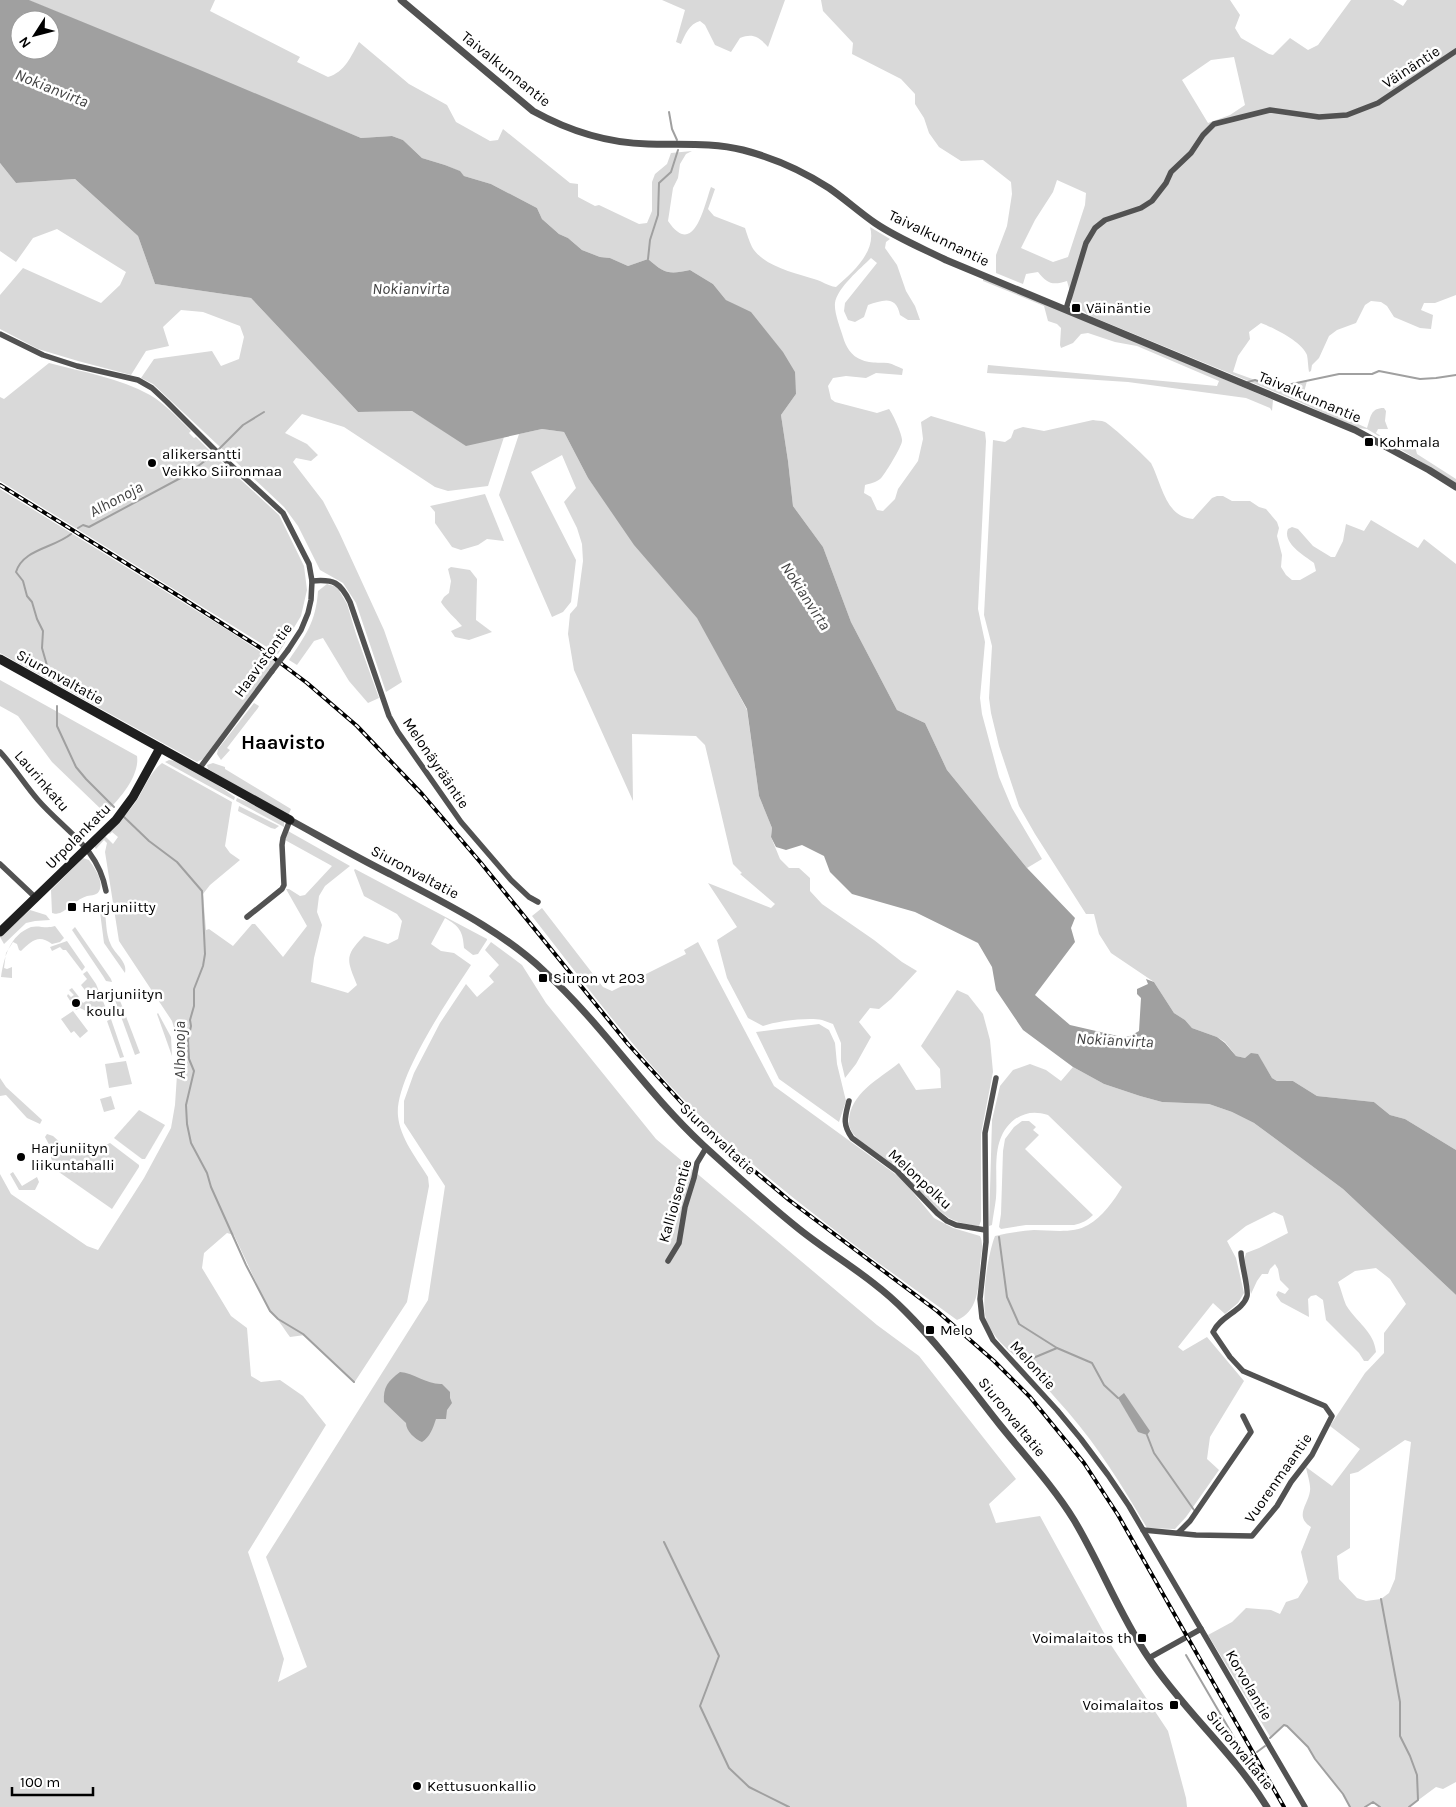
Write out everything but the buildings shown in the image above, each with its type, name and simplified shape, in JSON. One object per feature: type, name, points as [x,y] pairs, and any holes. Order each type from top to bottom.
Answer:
[{"type":"main road","name":"Siuronvaltatie","points":[[0,659],[290,820]]},
{"type":"main road","name":"Urpolankatu","points":[[0,932],[116,820],[133,797],[160,748]]},
{"type":"street","name":"Taivalkunnantie","points":[[402,0],[532,111],[555,123],[577,133],[621,143],[708,145],[741,149],[776,160],[803,172],[830,189],[875,223],[946,260],[1355,430],[1429,470],[1456,487]]},
{"type":"street","name":"Väinäntie","points":[[1066,310],[1086,243],[1095,228],[1106,220],[1141,208],[1152,201],[1166,183],[1170,172],[1191,153],[1203,135],[1214,124],[1270,110],[1319,117],[1347,115],[1378,103],[1456,51]]},
{"type":"street","name":"Haavistontie","points":[[0,334],[43,355],[77,366],[138,380],[152,388],[221,456],[283,513],[309,564],[312,581],[311,600],[301,630],[199,769]]},
{"type":"street","name":"Melonäyrääntie","points":[[312,581],[327,579],[333,581],[345,592],[389,716],[398,732],[462,822],[511,880],[529,897],[538,902]]},
{"type":"street","name":"Laurinkatu","points":[[0,752],[50,814],[87,847],[100,870],[106,891]]},
{"type":"street","points":[[247,917],[284,886],[282,845],[290,820]]},
{"type":"street","name":"Siuronvaltatie","points":[[290,820],[481,923],[518,949],[547,973],[575,1002],[658,1101],[706,1148],[801,1230],[880,1287],[906,1311],[1034,1465],[1073,1518],[1120,1609],[1149,1658],[1179,1698],[1234,1759],[1267,1807]]},
{"type":"street","points":[[0,864],[36,898]]},
{"type":"street","name":"Melontie","points":[[996,1078],[986,1133],[986,1242],[980,1299],[982,1318],[993,1340],[1081,1439],[1129,1506],[1201,1629]]},
{"type":"street","name":"Melonpolku","points":[[849,1101],[844,1122],[847,1132],[852,1138],[897,1171],[947,1221],[985,1230]]},
{"type":"street","name":"Kallioisentie","points":[[668,1261],[679,1243],[685,1207],[694,1178],[696,1163],[706,1148]]},
{"type":"street","name":"Vuorenmaantie","points":[[1143,1530],[1252,1536],[1277,1506],[1291,1482],[1312,1456],[1332,1416],[1325,1406],[1243,1371],[1230,1357],[1214,1332],[1216,1325],[1243,1304],[1248,1294],[1241,1253]]},
{"type":"street","points":[[1178,1533],[1190,1521],[1251,1432],[1243,1416]]},
{"type":"street","points":[[1149,1658],[1201,1629]]},
{"type":"street","name":"Korvolantie","points":[[1201,1629],[1305,1807]]},
{"type":"shaded area","points":[[28,0],[215,0],[210,11],[300,57],[297,62],[328,77],[334,75],[343,67],[359,42],[409,84],[447,105],[456,122],[490,141],[498,140],[503,129],[570,183],[578,184],[578,197],[639,224],[647,223],[652,211],[652,182],[655,174],[667,164],[671,153],[692,151],[686,154],[680,164],[678,178],[673,188],[668,221],[677,231],[685,234],[691,232],[697,225],[711,187],[715,189],[708,209],[714,216],[745,228],[752,247],[757,254],[780,268],[836,287],[856,268],[867,253],[871,236],[870,227],[890,239],[886,242],[885,248],[897,265],[906,291],[915,306],[920,320],[908,320],[900,315],[895,304],[884,301],[868,305],[864,317],[855,322],[848,320],[844,311],[845,303],[877,263],[871,258],[840,291],[835,307],[844,341],[852,354],[866,361],[894,365],[903,369],[902,375],[876,373],[866,378],[846,376],[833,378],[828,386],[831,399],[835,402],[877,413],[889,409],[893,415],[901,435],[901,444],[880,479],[865,485],[864,493],[871,497],[877,510],[883,511],[895,499],[898,489],[918,461],[923,439],[921,422],[931,416],[985,432],[978,609],[985,642],[980,698],[982,714],[999,777],[1012,808],[1042,859],[1027,868],[947,770],[925,723],[897,710],[851,622],[823,547],[793,506],[781,415],[796,394],[751,313],[726,300],[713,284],[690,270],[667,272],[648,259],[628,266],[610,258],[600,257],[582,250],[542,219],[537,208],[491,184],[464,176],[459,171],[445,165],[422,158],[403,140],[392,136],[361,138],[60,13],[60,10],[52,10]]},
{"type":"shaded area","points":[[662,0],[785,0],[768,47],[759,38],[749,36],[740,38],[731,52],[715,45],[705,25],[700,21],[690,27],[681,44],[676,42],[685,10]]},
{"type":"shaded area","points":[[821,0],[1230,0],[1240,15],[1235,28],[1241,38],[1273,55],[1290,38],[1308,50],[1318,45],[1351,0],[1393,0],[1403,6],[1407,0],[1456,0],[1456,295],[1435,303],[1424,303],[1421,310],[1433,315],[1431,329],[1420,328],[1394,317],[1387,306],[1381,302],[1371,301],[1365,305],[1356,323],[1337,330],[1329,336],[1319,358],[1312,365],[1309,372],[1307,355],[1300,345],[1261,323],[1249,332],[1250,339],[1238,356],[1233,372],[1269,385],[1282,386],[1307,381],[1304,392],[1308,400],[1315,405],[1367,428],[1374,411],[1384,408],[1388,429],[1378,429],[1376,433],[1402,447],[1408,447],[1410,444],[1415,446],[1417,454],[1456,479],[1456,483],[1367,429],[1357,428],[1297,401],[1088,315],[1073,303],[1067,281],[1050,282],[1044,279],[1038,272],[1026,274],[1023,284],[996,273],[996,255],[1007,226],[1012,194],[1011,182],[983,160],[961,161],[939,147],[929,133],[924,118],[915,104],[915,94],[901,79],[852,54],[853,43],[823,11]],"holes":[[[1234,57],[1245,105],[1230,115],[1208,123],[1182,80],[1211,60]],[[1057,180],[1086,193],[1085,205],[1068,257],[1053,262],[1021,248],[1035,220],[1053,192]]]},
{"type":"shaded area","points":[[0,163],[16,183],[75,179],[138,236],[155,284],[251,298],[358,412],[412,411],[466,445],[504,437],[488,486],[448,491],[435,487],[344,427],[302,414],[285,433],[307,444],[318,455],[311,461],[296,458],[293,462],[323,501],[339,532],[384,630],[402,682],[386,692],[356,603],[343,583],[320,570],[298,526],[284,507],[153,384],[141,378],[154,359],[212,351],[221,366],[239,359],[244,337],[240,326],[203,312],[181,310],[163,327],[169,346],[146,351],[131,375],[38,349],[0,329],[0,295],[23,268],[101,303],[120,285],[126,272],[57,229],[33,238],[16,262],[0,251]]},
{"type":"shaded area","points":[[983,278],[1273,400],[1272,411],[1270,408],[1246,398],[1128,382],[987,373],[988,365],[1217,386],[1219,381],[1137,346],[1115,342],[1088,333],[1081,334],[1073,343],[1061,348],[1061,328],[1057,324],[1048,321],[1044,306],[983,281]]},
{"type":"shaded area","points":[[49,363],[126,384],[150,395],[171,412],[191,431],[189,433],[194,438],[196,437],[279,515],[304,566],[307,590],[301,616],[278,654],[0,481],[0,397],[4,399]]},
{"type":"shaded area","points":[[1093,420],[1104,421],[1151,463],[1170,506],[1184,517],[1193,519],[1212,498],[1217,496],[1223,496],[1232,501],[1250,501],[1266,509],[1277,522],[1279,528],[1277,536],[1282,555],[1281,567],[1292,580],[1300,580],[1316,571],[1314,563],[1295,549],[1288,539],[1288,529],[1292,527],[1298,529],[1313,546],[1331,557],[1335,557],[1343,541],[1346,524],[1364,531],[1371,520],[1418,548],[1424,539],[1456,564],[1456,1150],[1405,1119],[1390,1115],[1374,1102],[1317,1096],[1293,1081],[1277,1081],[1272,1078],[1258,1055],[1245,1058],[1236,1056],[1225,1042],[1192,1028],[1185,1020],[1174,1013],[1154,982],[1111,953],[1099,934],[1094,914],[1086,914],[1019,806],[999,746],[989,698],[992,646],[984,615],[993,440],[1005,442],[1011,438],[1014,430],[1023,427],[1044,431]]},
{"type":"shaded area","points":[[542,429],[564,432],[588,478],[598,492],[700,621],[747,710],[759,796],[772,828],[771,837],[780,859],[789,868],[799,868],[810,878],[810,891],[822,904],[917,971],[891,999],[879,1009],[870,1008],[859,1022],[871,1037],[856,1064],[845,1078],[841,1061],[841,1043],[833,1024],[822,1020],[801,1019],[763,1026],[748,1018],[727,978],[717,940],[737,927],[708,883],[771,908],[775,904],[740,874],[742,873],[733,864],[705,745],[696,736],[632,734],[633,801],[574,670],[568,634],[570,614],[577,606],[583,561],[582,544],[577,528],[564,502],[576,488],[562,455],[531,472],[576,560],[571,602],[563,612],[552,617],[499,495],[519,434]]},
{"type":"shaded area","points":[[0,489],[276,662],[203,759],[197,762],[0,653]]},
{"type":"shaded area","points":[[485,494],[504,541],[487,539],[478,545],[461,550],[452,547],[435,523],[435,512],[430,506]]},
{"type":"shaded area","points":[[451,567],[470,570],[477,579],[476,620],[492,632],[469,640],[455,637],[451,631],[462,626],[441,602],[449,593],[451,581],[448,569]]},
{"type":"shaded area","points":[[327,584],[337,587],[347,604],[379,698],[368,703],[349,681],[323,638],[314,641],[297,665],[289,660],[305,636],[312,620],[318,591]]},
{"type":"shaded area","points":[[0,680],[137,756],[137,764],[132,779],[122,795],[105,813],[52,762],[18,716],[0,706]]},
{"type":"shaded area","points":[[254,703],[259,706],[258,708],[227,748],[230,750],[221,760],[217,754],[218,749]]},
{"type":"shaded area","points":[[169,760],[185,765],[203,776],[235,797],[234,800],[165,762]]},
{"type":"shaded area","points":[[162,763],[232,802],[225,846],[230,853],[240,860],[210,885],[203,894],[206,930],[209,929],[233,946],[252,924],[255,924],[283,957],[307,926],[286,889],[300,896],[305,895],[332,866],[285,840],[288,831],[350,866],[325,886],[319,896],[317,912],[322,925],[314,958],[311,982],[348,993],[357,985],[351,970],[350,954],[364,936],[388,944],[398,939],[402,921],[397,914],[364,896],[355,869],[487,939],[478,954],[473,955],[464,948],[463,937],[459,930],[445,918],[431,944],[441,951],[454,953],[471,965],[425,1039],[405,1081],[399,1100],[399,1124],[410,1148],[428,1177],[429,1186],[407,1302],[354,1383],[305,1335],[290,1337],[269,1310],[234,1235],[227,1233],[204,1253],[202,1268],[231,1316],[247,1328],[251,1376],[261,1382],[280,1380],[303,1396],[326,1425],[248,1552],[284,1659],[278,1682],[307,1667],[266,1557],[428,1300],[445,1186],[404,1123],[404,1101],[414,1073],[440,1023],[466,984],[477,997],[494,982],[489,976],[499,965],[485,950],[491,942],[522,965],[546,1003],[656,1139],[877,1325],[919,1356],[1016,1479],[989,1504],[996,1523],[1040,1516],[1109,1642],[1168,1731],[1187,1807],[0,1807],[0,1174],[11,1194],[87,1246],[98,1250],[144,1178],[171,1128],[175,1105],[179,1044],[172,1021],[119,941],[105,852],[107,843],[104,840],[96,849],[94,846],[105,836],[113,844],[118,837],[112,832],[108,833],[132,807],[150,777]]},
{"type":"shaded area","points":[[213,763],[225,767],[225,769],[291,809],[288,816],[208,769],[207,765]]},
{"type":"shaded area","points":[[237,798],[281,819],[284,822],[284,827],[236,801]]},
{"type":"shaded area","points":[[239,806],[279,826],[275,829],[271,828],[238,811]]},
{"type":"shaded area","points":[[83,858],[89,860],[98,874],[101,885],[99,891],[96,894],[80,899],[60,913],[52,913],[51,890]]},
{"type":"shaded area","points":[[95,903],[104,908],[109,940],[125,965],[125,973],[104,943],[100,912],[96,909],[88,911],[86,909]]},
{"type":"shaded area","points":[[542,908],[603,987],[612,991],[686,954],[684,950],[698,942],[774,1086],[902,1179],[934,1218],[953,1228],[980,1236],[982,1246],[978,1288],[970,1311],[957,1320],[820,1219],[722,1137],[648,1062],[589,990],[532,916]]},
{"type":"shaded area","points":[[30,910],[46,915],[50,920],[26,923],[4,944],[0,937]]},
{"type":"shaded area","points":[[55,926],[64,938],[60,942],[52,944],[39,939],[21,951],[17,944],[13,942],[9,949],[13,941],[18,935],[31,927]]},
{"type":"shaded area","points":[[75,927],[112,982],[106,981],[72,930]]},
{"type":"shaded area","points":[[67,941],[85,967],[82,971],[66,950],[60,947],[52,951],[50,947]]},
{"type":"shaded area","points":[[5,957],[4,968],[12,967],[12,978],[1,977]]},
{"type":"shaded area","points":[[87,971],[96,984],[109,1016],[106,1018],[101,1009],[92,1014],[80,1008],[76,1010],[67,996],[68,994],[71,997],[74,995],[69,990],[72,988],[79,997],[73,999],[74,1003],[79,998],[83,1003],[91,998],[81,985],[87,979],[83,974]]},
{"type":"shaded area","points":[[957,990],[968,995],[983,1014],[990,1040],[993,1072],[981,1134],[981,1221],[979,1226],[956,1221],[941,1213],[899,1170],[865,1146],[853,1134],[849,1122],[850,1112],[860,1095],[874,1081],[899,1063],[916,1090],[941,1088],[940,1069],[921,1046]]},
{"type":"shaded area","points":[[119,998],[140,1053],[135,1055],[115,1000]]},
{"type":"shaded area","points":[[73,1011],[88,1031],[80,1038],[74,1031],[71,1033],[61,1019]]},
{"type":"shaded area","points":[[157,1014],[171,1037],[172,1056]]},
{"type":"shaded area","points":[[111,1019],[124,1057],[120,1058],[107,1021]]},
{"type":"shaded area","points":[[819,1024],[829,1030],[835,1043],[837,1064],[846,1101],[839,1122],[779,1079],[756,1032]]},
{"type":"shaded area","points":[[126,1061],[132,1084],[109,1088],[105,1064]]},
{"type":"shaded area","points":[[1030,1064],[1046,1070],[1061,1081],[1073,1067],[1104,1084],[1140,1096],[1162,1102],[1209,1104],[1232,1112],[1254,1123],[1343,1189],[1456,1295],[1456,1782],[1443,1789],[1436,1787],[1409,1807],[1380,1807],[1373,1802],[1365,1807],[1350,1807],[1343,1794],[1315,1759],[1308,1747],[1288,1726],[1284,1725],[1271,1738],[1208,1635],[1232,1622],[1246,1608],[1271,1610],[1280,1614],[1286,1602],[1298,1598],[1308,1582],[1301,1552],[1311,1527],[1303,1519],[1303,1510],[1310,1491],[1306,1467],[1332,1486],[1360,1449],[1330,1426],[1365,1373],[1384,1353],[1384,1333],[1406,1304],[1390,1279],[1376,1268],[1355,1271],[1338,1282],[1346,1305],[1368,1332],[1375,1345],[1376,1352],[1368,1361],[1364,1361],[1359,1353],[1326,1320],[1323,1300],[1316,1295],[1308,1299],[1309,1317],[1281,1302],[1276,1295],[1278,1291],[1285,1294],[1289,1289],[1280,1280],[1275,1264],[1268,1274],[1262,1274],[1251,1294],[1243,1264],[1246,1253],[1288,1233],[1283,1216],[1274,1212],[1246,1226],[1227,1241],[1236,1258],[1244,1293],[1238,1303],[1225,1314],[1213,1303],[1178,1347],[1183,1351],[1207,1337],[1244,1381],[1210,1437],[1207,1459],[1219,1470],[1186,1517],[1175,1529],[1147,1528],[1110,1468],[1090,1440],[1030,1369],[1000,1342],[987,1322],[984,1303],[986,1279],[995,1236],[1029,1230],[1069,1231],[1082,1228],[1093,1222],[1103,1213],[1122,1187],[1048,1115],[1035,1113],[1023,1115],[1015,1119],[1007,1127],[999,1145],[996,1166],[996,1201],[992,1225],[989,1226],[992,1120],[1000,1086],[1013,1070]],"holes":[[[1405,1440],[1411,1442],[1395,1579],[1389,1593],[1381,1599],[1366,1601],[1357,1598],[1339,1579],[1337,1556],[1350,1548],[1350,1474],[1358,1472]]]},
{"type":"shaded area","points":[[0,1078],[6,1087],[42,1120],[40,1124],[27,1118],[6,1095],[0,1096]]},
{"type":"shaded area","points":[[111,1096],[115,1109],[104,1112],[100,1099]]},
{"type":"shaded area","points":[[139,1110],[165,1125],[145,1159],[142,1159],[114,1138]]},
{"type":"shaded area","points":[[1022,1121],[1029,1121],[1036,1127],[1033,1130],[1039,1135],[1025,1149],[1093,1215],[1082,1223],[1074,1225],[1026,1225],[1001,1229],[999,1227],[1005,1139],[1014,1127]]},
{"type":"shaded area","points":[[47,1134],[68,1147],[97,1149],[110,1143],[139,1165],[112,1209],[56,1170],[51,1158],[53,1152],[45,1137]]},
{"type":"shaded area","points":[[13,1172],[22,1186],[37,1177],[39,1182],[35,1190],[19,1190],[10,1174]]},
{"type":"water","name":"Nokianvirta","points":[[0,0],[29,0],[53,10],[10,10],[10,60],[60,60],[60,13],[361,138],[392,136],[403,140],[422,158],[460,171],[464,176],[491,184],[537,208],[542,219],[582,250],[600,257],[610,258],[628,266],[648,259],[667,272],[690,270],[713,284],[726,300],[751,312],[783,352],[795,372],[796,394],[781,415],[793,506],[823,547],[851,622],[897,710],[925,723],[947,770],[1027,868],[1075,918],[1071,928],[1075,942],[1035,995],[1070,1025],[1122,1037],[1130,1036],[1139,1031],[1141,998],[1137,994],[1137,989],[1148,984],[1146,979],[1154,982],[1174,1013],[1185,1020],[1192,1028],[1217,1037],[1236,1056],[1245,1058],[1251,1053],[1258,1054],[1272,1078],[1277,1081],[1293,1081],[1317,1096],[1374,1102],[1390,1115],[1405,1119],[1456,1150],[1456,1295],[1343,1189],[1254,1123],[1232,1112],[1209,1104],[1162,1102],[1140,1096],[1104,1084],[1073,1067],[1023,1030],[996,990],[992,967],[978,943],[915,912],[852,894],[830,872],[824,856],[802,845],[786,850],[776,847],[771,837],[772,828],[759,796],[747,709],[697,618],[634,545],[588,478],[564,432],[542,429],[466,446],[412,411],[358,412],[251,298],[155,284],[138,236],[75,179],[16,183],[0,163]]},
{"type":"water","points":[[400,1372],[432,1383],[442,1384],[450,1392],[452,1403],[447,1410],[446,1419],[436,1419],[429,1435],[422,1442],[411,1434],[406,1423],[384,1402],[384,1392],[387,1385]]},
{"type":"water","points":[[1124,1393],[1150,1431],[1147,1435],[1138,1432],[1118,1398]]},
{"type":"waterway","points":[[669,112],[672,129],[677,140]]},
{"type":"waterway","points":[[648,259],[650,240],[658,215],[659,183],[671,172],[678,150]]},
{"type":"waterway","points":[[1248,382],[1255,380],[1269,385],[1282,386],[1339,374],[1372,374],[1379,371],[1420,379],[1456,375]]},
{"type":"waterway","name":"Alhonoja","points":[[218,450],[243,425],[264,412]]},
{"type":"waterway","name":"Alhonoja","points":[[78,528],[83,525],[89,527],[188,474],[215,453]]},
{"type":"waterway","name":"Alhonoja","points":[[52,683],[42,648],[43,631],[32,602],[27,596],[23,581],[16,572],[25,558],[71,534]]},
{"type":"waterway","name":"Alhonoja","points":[[57,706],[57,726],[76,767],[114,807]]},
{"type":"waterway","name":"Alhonoja","points":[[123,816],[149,841],[177,862],[202,891],[205,954],[203,966],[194,989],[194,1006],[190,1020],[191,1026],[188,1040],[189,1059],[194,1071],[186,1105],[191,1143],[207,1173],[211,1187],[246,1265],[270,1311],[278,1319],[303,1334],[354,1382]]},
{"type":"waterway","points":[[999,1237],[1007,1297],[1019,1324],[1057,1348]]},
{"type":"waterway","points":[[1026,1361],[1057,1348],[1092,1363],[1104,1385],[1118,1398]]},
{"type":"waterway","points":[[1147,1435],[1154,1453],[1194,1510]]},
{"type":"waterway","points":[[664,1542],[719,1656],[700,1706],[729,1768],[749,1787],[789,1807]]},
{"type":"waterway","points":[[1381,1599],[1400,1702],[1400,1736],[1417,1775],[1418,1800],[1409,1807]]},
{"type":"waterway","points":[[1186,1655],[1246,1758],[1251,1755]]},
{"type":"waterway","points":[[1270,1738],[1284,1725],[1287,1726],[1308,1747],[1315,1759],[1343,1794],[1350,1807]]},
{"type":"waterway","points":[[1257,1752],[1265,1746]]},
{"type":"waterway","points":[[1365,1807],[1373,1802],[1380,1807]]},
{"type":"railway","points":[[0,485],[259,647],[307,683],[357,726],[422,794],[481,863],[628,1044],[690,1112],[734,1154],[789,1200],[937,1311],[994,1361],[1030,1397],[1084,1463],[1118,1515],[1284,1807]]},
{"type":"place","name":"Väinäntie","points":[[1076,308]]},
{"type":"place","name":"Kohmala","points":[[1369,442]]},
{"type":"place","name":"alikersantti Veikko Siironmaa","points":[[152,463]]},
{"type":"place","name":"Harjuniitty","points":[[72,907]]},
{"type":"place","name":"Siuron vt 203","points":[[543,978]]},
{"type":"place","name":"Harjuniityn koulu","points":[[76,1003]]},
{"type":"place","name":"Harjuniityn liikuntahalli","points":[[21,1157]]},
{"type":"place","name":"Melo","points":[[930,1330]]},
{"type":"place","name":"Voimalaitos th","points":[[1142,1638]]},
{"type":"place","name":"Voimalaitos","points":[[1174,1705]]},
{"type":"place","name":"Kettusuonkallio","points":[[417,1786]]},
{"type":"district","name":"Haavisto","points":[[283,742]]}]
